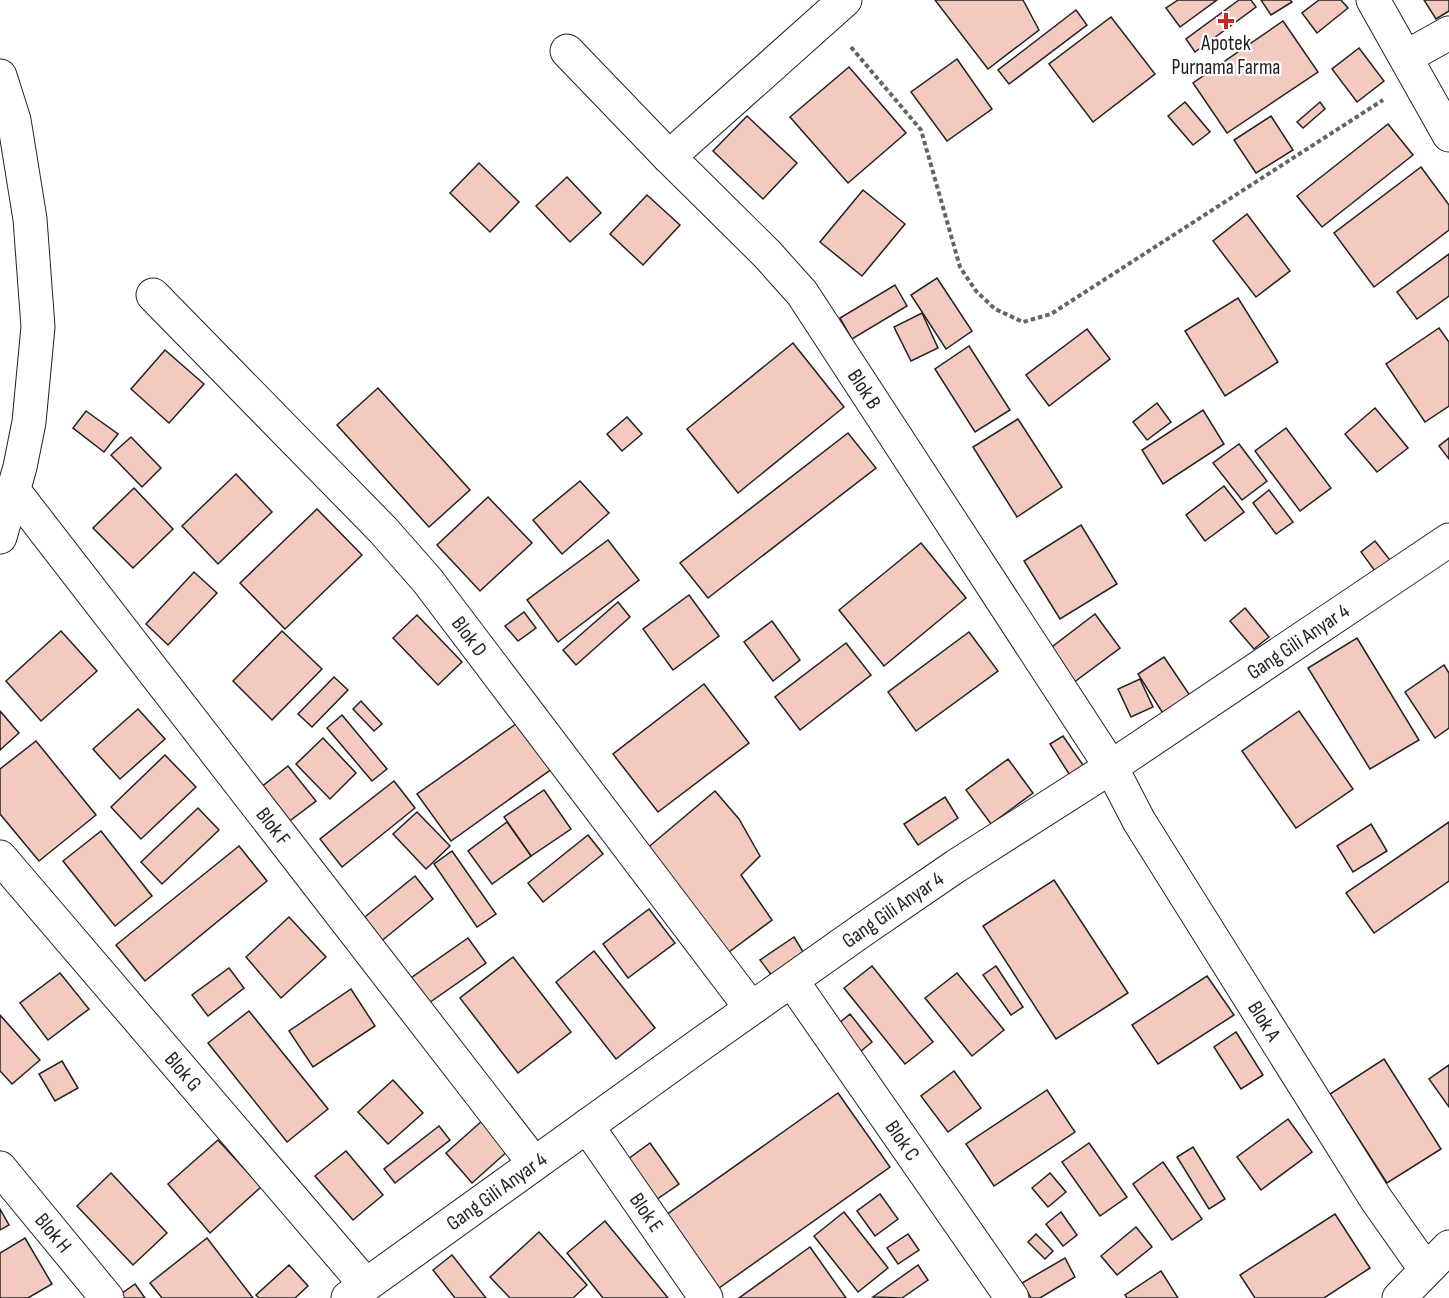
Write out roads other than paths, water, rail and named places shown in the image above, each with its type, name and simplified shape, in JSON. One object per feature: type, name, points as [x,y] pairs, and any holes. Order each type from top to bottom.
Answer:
[{"type":"street","points":[[1373,0],[1449,135]]},
{"type":"street","points":[[669,157],[835,8]]},
{"type":"street","points":[[1411,68],[1449,33]]},
{"type":"street","name":"Blok B","points":[[567,51],[767,254],[802,293],[1111,767]]},
{"type":"street","points":[[0,76],[14,120],[30,219],[38,327],[29,422],[14,491],[0,537]]},
{"type":"street","name":"Blok D","points":[[153,296],[383,530],[427,580],[751,1008]]},
{"type":"street","name":"Blok F","points":[[14,491],[534,1163]]},
{"type":"street","name":"Gang Gili Anyar 4","points":[[357,1291],[751,1008],[956,866],[1111,767],[1449,540]]},
{"type":"street","name":"Blok A","points":[[1111,767],[1139,821],[1396,1229],[1433,1261]]},
{"type":"street","name":"Blok G","points":[[0,857],[357,1291]]},
{"type":"street","name":"Blok C","points":[[792,981],[1012,1298]]},
{"type":"street","name":"Blok E","points":[[587,1126],[706,1298]]},
{"type":"street","name":"Blok H","points":[[0,1168],[107,1298]]},
{"type":"street","points":[[1399,1298],[1433,1261]]},
{"type":"place","name":"Apotek Purnama Farma","points":[[1226,21]]}]
